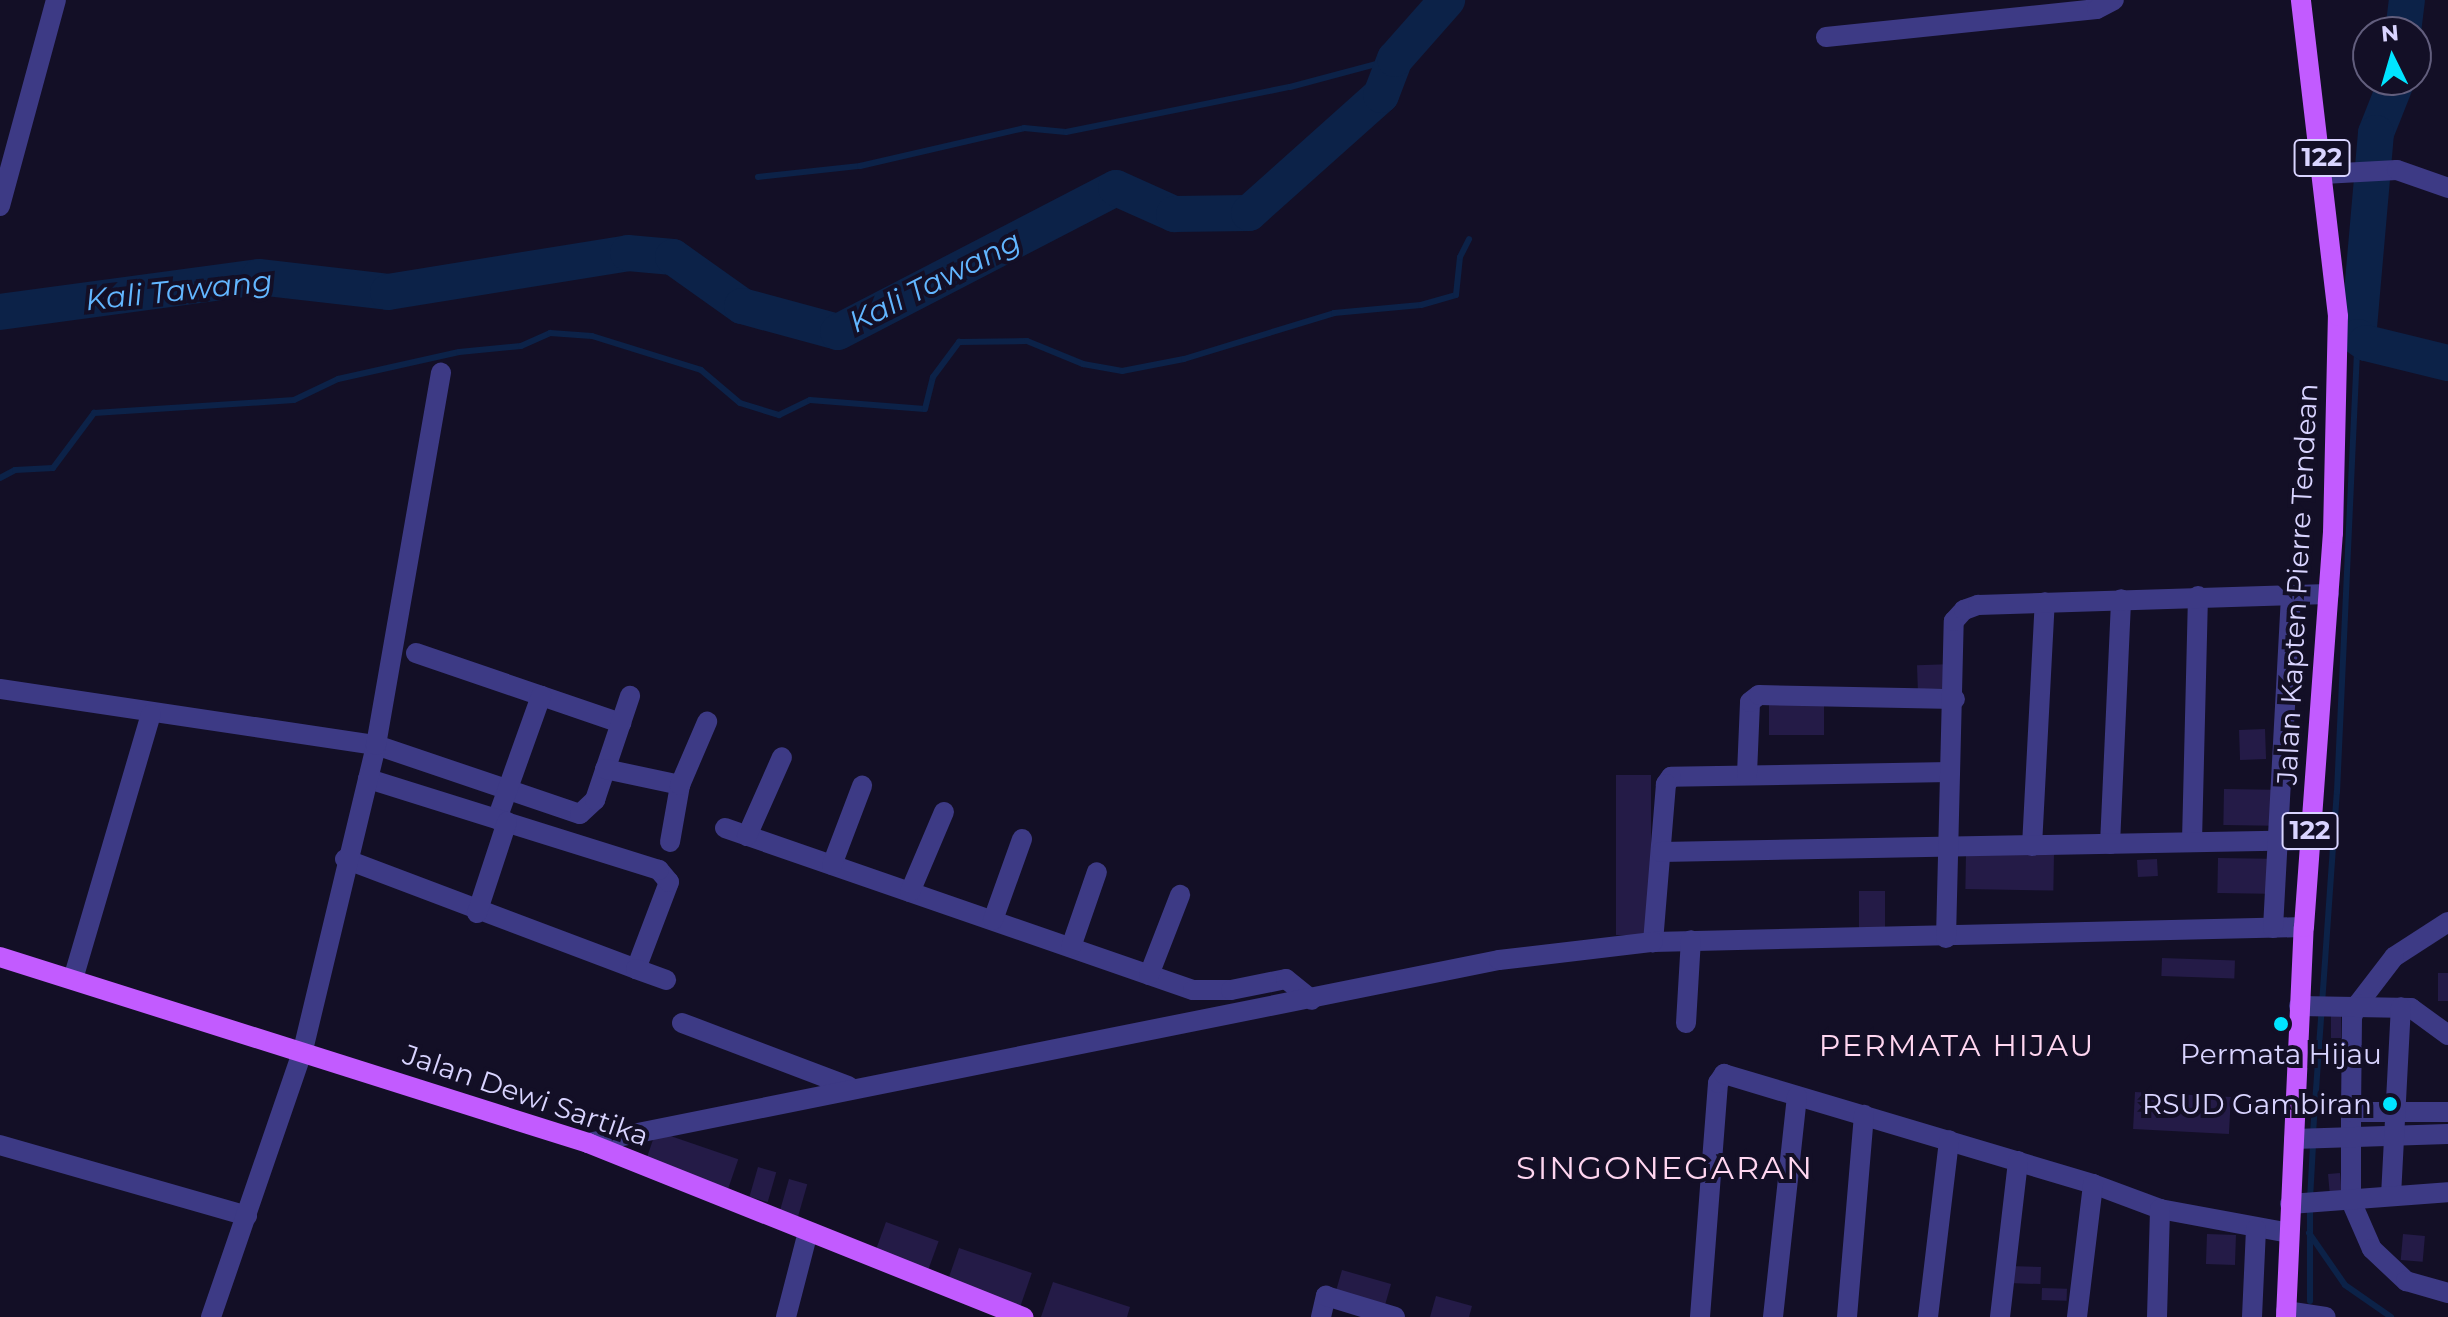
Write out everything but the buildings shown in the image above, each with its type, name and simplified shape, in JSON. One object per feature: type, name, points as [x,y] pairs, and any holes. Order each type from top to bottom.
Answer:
[{"type":"main road","name":"Jalan Kapten Pierre Tendean","points":[[2286,1314],[2290,1204],[2311,1139],[2316,1005],[2304,927],[2329,594],[2338,316],[2301,0]]},
{"type":"main road","name":"Jalan Dewi Sartika","points":[[0,957],[303,1050],[588,1143],[1024,1317]]},
{"type":"street","points":[[0,206],[56,0]]},
{"type":"street","points":[[1826,37],[2097,9],[2114,0]]},
{"type":"street","points":[[2323,174],[2397,170],[2448,188]]},
{"type":"street","points":[[211,1317],[303,1050],[345,859],[376,745],[441,373]]},
{"type":"street","points":[[1946,938],[1955,699],[1954,621],[1964,610],[2045,602],[2329,594]]},
{"type":"street","points":[[2273,928],[2291,595]]},
{"type":"street","points":[[2192,841],[2198,596]]},
{"type":"street","points":[[2110,844],[2121,599]]},
{"type":"street","points":[[2032,846],[2045,602]]},
{"type":"street","points":[[416,653],[621,723]]},
{"type":"street","points":[[0,689],[151,714],[376,745],[508,787],[580,814],[595,800],[630,696]]},
{"type":"street","points":[[1747,774],[1750,702],[1759,695],[1955,699]]},
{"type":"street","points":[[477,913],[508,787],[541,696]]},
{"type":"street","points":[[73,979],[151,714]]},
{"type":"street","points":[[670,842],[680,785],[707,722]]},
{"type":"street","points":[[747,836],[782,757]]},
{"type":"street","points":[[605,769],[680,785]]},
{"type":"street","points":[[1653,942],[1668,780],[1678,775],[1950,772]]},
{"type":"street","points":[[368,779],[667,874],[669,882],[636,969]]},
{"type":"street","points":[[832,865],[862,786]]},
{"type":"street","points":[[910,892],[944,812]]},
{"type":"street","points":[[725,828],[1193,990],[1231,990],[1286,979],[1312,1000]]},
{"type":"street","points":[[993,920],[1022,839]]},
{"type":"street","points":[[1661,852],[1948,850],[2309,840]]},
{"type":"street","points":[[345,859],[477,913],[666,980]]},
{"type":"street","points":[[1071,947],[1097,872]]},
{"type":"street","points":[[1149,975],[1180,895]]},
{"type":"street","points":[[2448,922],[2394,957],[2358,1004],[2352,1017],[2351,1112],[2354,1137],[2351,1201],[2372,1249],[2406,1281],[2448,1293]]},
{"type":"street","points":[[588,1143],[848,1086],[1312,1000],[1499,960],[1691,940],[1946,938],[2304,927]]},
{"type":"street","points":[[1686,1023],[1691,940]]},
{"type":"street","points":[[2316,1005],[2401,1007],[2422,1012],[2436,1031],[2448,1035]]},
{"type":"street","points":[[2391,1196],[2397,1135],[2401,1007]]},
{"type":"street","points":[[682,1023],[848,1086]]},
{"type":"street","points":[[1700,1317],[1719,1079],[1732,1074],[2093,1184],[2160,1209],[2289,1233]]},
{"type":"street","points":[[1773,1317],[1797,1096]]},
{"type":"street","points":[[2351,1112],[2448,1112]]},
{"type":"street","points":[[1847,1317],[1864,1115]]},
{"type":"street","points":[[2311,1139],[2448,1134]]},
{"type":"street","points":[[1928,1317],[1949,1140]]},
{"type":"street","points":[[0,1145],[247,1216]]},
{"type":"street","points":[[2000,1317],[2018,1161]]},
{"type":"street","points":[[2077,1317],[2093,1184]]},
{"type":"street","points":[[2290,1204],[2448,1192]]},
{"type":"street","points":[[2157,1317],[2160,1209]]},
{"type":"street","points":[[2252,1317],[2256,1229]]},
{"type":"street","points":[[786,1317],[808,1232]]},
{"type":"street","points":[[1321,1317],[1326,1296],[1395,1317]]},
{"type":"street","points":[[2286,1314],[2323,1317]]},
{"type":"waterway","name":"Kali Tawang","points":[[0,312],[259,277],[388,292],[628,253],[673,257],[742,306],[838,332],[1116,188],[1174,214],[1249,213],[1381,95],[1395,59],[1447,0]]},
{"type":"waterway","points":[[2405,16],[2407,0]]},
{"type":"waterway","points":[[758,177],[860,166],[1024,128],[1066,132],[1290,87],[1395,59]]},
{"type":"waterway","points":[[2391,96],[2376,133],[2358,337],[2366,343],[2448,363]]},
{"type":"waterway","points":[[0,478],[15,470],[53,468],[94,413],[294,400],[338,379],[459,352],[521,346],[550,333],[592,336],[701,370],[740,403],[779,415],[810,400],[925,409],[933,377],[959,342],[1027,341],[1083,364],[1122,371],[1184,359],[1334,313],[1421,305],[1456,295],[1460,257],[1469,239]]},
{"type":"waterway","points":[[2313,1133],[2337,792],[2358,337]]},
{"type":"waterway","points":[[2310,1199],[2313,1145]]},
{"type":"waterway","points":[[2310,1209],[2310,1301]]},
{"type":"waterway","points":[[2309,1233],[2345,1285],[2391,1317]]},
{"type":"place","name":"Permata Hijau","points":[[2281,1024]]},
{"type":"place","name":"RSUD Gambiran","points":[[2390,1104]]},
{"type":"district","name":"PERMATA HIJAU","points":[[1957,1046]]},
{"type":"district","name":"SINGONEGARAN","points":[[1665,1168]]}]
